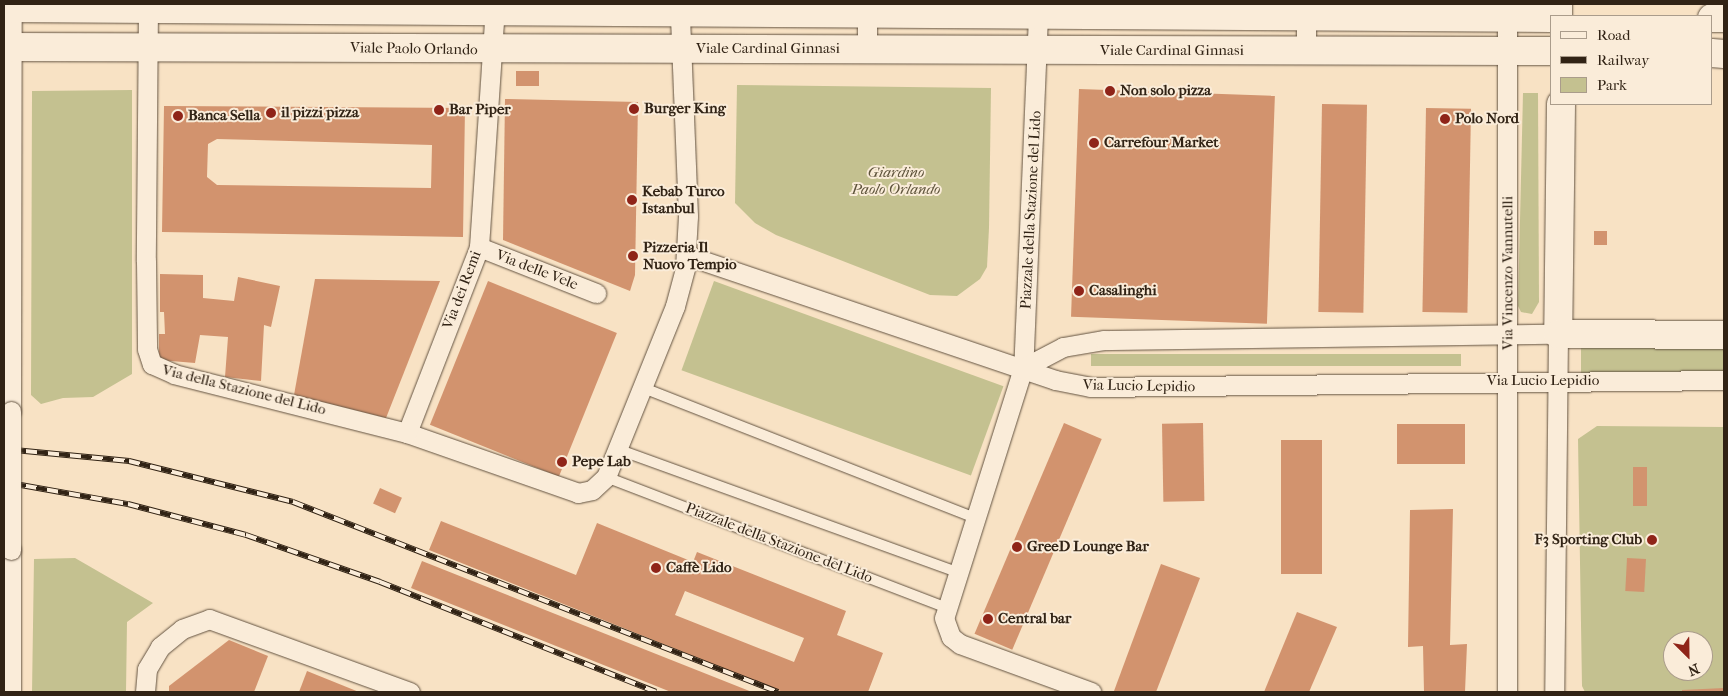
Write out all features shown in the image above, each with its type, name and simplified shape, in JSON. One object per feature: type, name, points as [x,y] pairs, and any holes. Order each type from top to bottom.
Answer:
[{"type":"street","points":[[11,692],[9,7],[495,7],[680,13],[868,8],[1038,16],[1306,16],[1507,11],[1550,18]]},
{"type":"street","name":"Via dei Remi","points":[[407,433],[478,248],[495,7]]},
{"type":"street","points":[[146,47],[148,8]]},
{"type":"street","points":[[867,49],[868,8]]},
{"type":"street","name":"Via Vincenzo Vannutelli","points":[[1507,11],[1510,51],[1507,692]]},
{"type":"street","name":"Viale Cardinal Ginnasi","points":[[680,13],[682,49],[867,49],[1039,52],[1550,51]]},
{"type":"street","points":[[1038,16],[1039,52]]},
{"type":"street","points":[[1178,16],[1180,52]]},
{"type":"street","points":[[1306,16],[1306,51]]},
{"type":"street","name":"Viale Paolo Orlando","points":[[8,47],[493,50],[682,49]]},
{"type":"street","name":"Via della Stazione del Lido","points":[[146,47],[149,361],[174,374],[407,433],[578,493],[592,490],[606,477]]},
{"type":"street","points":[[606,477],[675,306],[686,255],[682,49]]},
{"type":"street","name":"Piazzale della Stazione del Lido","points":[[946,607],[978,519],[1023,368],[1039,52]]},
{"type":"street","points":[[1554,692],[1556,381],[1561,105]]},
{"type":"street","name":"Via delle Vele","points":[[478,248],[596,293]]},
{"type":"street","points":[[686,255],[1023,368],[1063,347],[1104,340],[1508,333],[1724,335]]},
{"type":"street","name":"Via Lucio Lepidio","points":[[1023,368],[1066,383],[1112,388],[1508,381],[1724,380]]},
{"type":"street","points":[[946,607],[948,631],[960,644],[1091,692]]},
{"type":"street","points":[[145,692],[147,668],[160,647],[182,629],[209,619],[410,692]]},
{"type":"lane","points":[[641,387],[978,519]]},
{"type":"lane","points":[[617,449],[959,573]]},
{"type":"lane","name":"Piazzale della Stazione del Lido","points":[[606,477],[946,607]]},
{"type":"green space","name":"Giardino Paolo Orlando","points":[[737,85],[991,88],[987,267],[980,279],[957,296],[930,295],[776,235],[755,223],[735,203]]},
{"type":"green space","points":[[132,90],[132,374],[93,397],[63,398],[41,404],[31,395],[32,91]]},
{"type":"green space","points":[[1523,93],[1538,93],[1539,302],[1532,314],[1521,312],[1518,306]]},
{"type":"green space","points":[[714,281],[1003,386],[971,476],[682,370]]},
{"type":"green space","points":[[1581,343],[1724,343],[1724,373],[1581,373]]},
{"type":"green space","points":[[1091,354],[1461,354],[1461,366],[1091,366]]},
{"type":"green space","name":"F3 Sporting Club","points":[[1597,426],[1724,427],[1724,692],[1585,692],[1582,686],[1578,439]]},
{"type":"green space","points":[[75,558],[153,603],[127,622],[126,692],[32,692],[34,559]]},
{"type":"building","points":[[516,71],[539,71],[539,86],[516,86]]},
{"type":"building","points":[[1079,89],[1275,96],[1267,324],[1071,317]]},
{"type":"building","points":[[505,99],[638,102],[635,275],[630,291],[503,240]]},
{"type":"building","points":[[1322,104],[1367,105],[1363,313],[1318,312]]},
{"type":"building","points":[[164,106],[465,108],[463,237],[162,232]],"holes":[[[217,139],[432,145],[431,188],[217,185],[207,177],[208,144]]]},
{"type":"building","points":[[1426,108],[1471,109],[1467,313],[1422,312]]},
{"type":"building","points":[[1594,231],[1607,231],[1607,245],[1594,245]]},
{"type":"building","points":[[160,274],[203,275],[203,298],[234,301],[238,277],[280,286],[271,327],[264,325],[261,381],[225,377],[228,337],[200,335],[195,363],[159,360],[159,334],[165,334],[164,312],[160,312]]},
{"type":"building","points":[[315,279],[440,281],[386,418],[294,395]]},
{"type":"building","points":[[488,281],[617,333],[559,477],[430,425]]},
{"type":"building","points":[[1064,423],[1102,439],[1012,650],[975,634]]},
{"type":"building","points":[[1203,423],[1204,501],[1163,502],[1162,424]]},
{"type":"building","points":[[1397,424],[1465,424],[1465,464],[1397,464]]},
{"type":"building","points":[[1281,440],[1322,440],[1322,574],[1281,574]]},
{"type":"building","points":[[1633,467],[1647,467],[1647,506],[1633,506]]},
{"type":"building","points":[[380,488],[402,498],[395,513],[373,504]]},
{"type":"building","points":[[1453,509],[1450,645],[1467,644],[1465,692],[1424,692],[1423,646],[1408,647],[1410,510]]},
{"type":"building","points":[[441,521],[576,575],[597,523],[693,562],[697,552],[846,611],[837,635],[883,653],[868,692],[783,692],[429,550]],"holes":[[[685,591],[804,638],[794,662],[675,615]]]},
{"type":"building","points":[[1627,558],[1646,559],[1644,592],[1625,591]]},
{"type":"building","points":[[422,561],[752,692],[671,692],[411,588]]},
{"type":"building","points":[[1161,564],[1200,578],[1156,692],[1114,691]]},
{"type":"building","points":[[1297,612],[1337,627],[1309,692],[1264,692]]},
{"type":"building","points":[[229,640],[268,656],[254,692],[169,692],[169,686]]},
{"type":"building","points":[[307,671],[359,692],[299,692]]},
{"type":"building","points":[[1724,688],[1724,692],[1682,692],[1682,690]]},
{"type":"railway","points":[[4,449],[129,461],[293,502],[778,692]]},
{"type":"railway","points":[[4,482],[128,504],[246,535],[380,582],[656,692]]},
{"type":"place","name":"Non solo pizza","points":[[1110,91]]},
{"type":"place","name":"Burger King","points":[[634,109]]},
{"type":"place","name":"Bar Piper","points":[[439,110]]},
{"type":"place","name":"il pizzi pizza","points":[[271,113]]},
{"type":"place","name":"Banca Sella","points":[[178,116]]},
{"type":"place","name":"Polo Nord","points":[[1445,119]]},
{"type":"place","name":"Carrefour Market","points":[[1094,143]]},
{"type":"place","name":"Kebab Turco Istanbul","points":[[632,200]]},
{"type":"place","name":"Pizzeria Il Nuovo Tempio","points":[[633,256]]},
{"type":"place","name":"Casalinghi","points":[[1079,291]]},
{"type":"place","name":"Pepe Lab","points":[[562,462]]},
{"type":"place","name":"F3 Sporting Club","points":[[1652,540]]},
{"type":"place","name":"GreeD Lounge Bar","points":[[1017,547]]},
{"type":"place","name":"Caffè Lido","points":[[656,568]]},
{"type":"place","name":"Central bar","points":[[988,619]]}]
